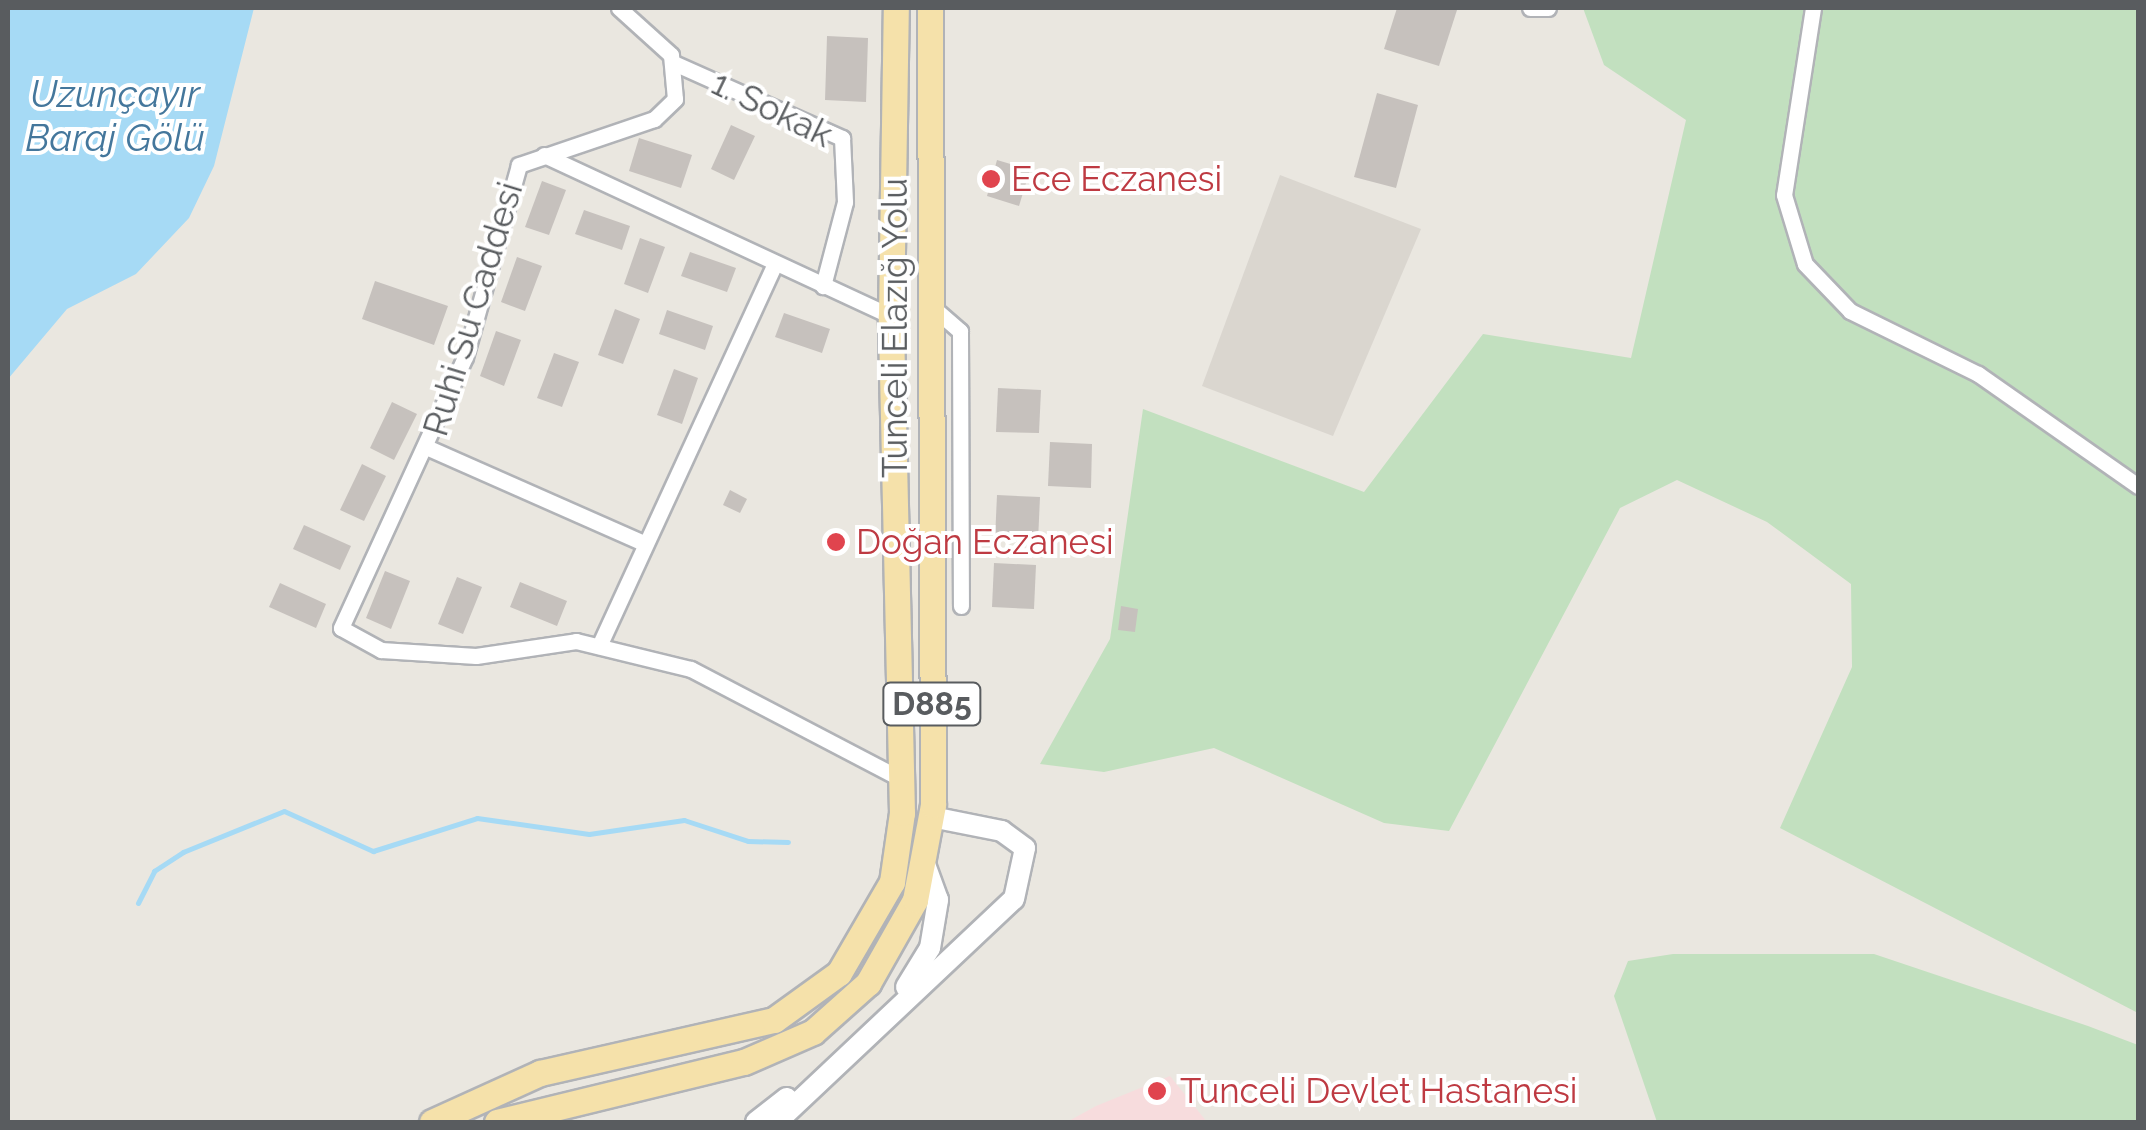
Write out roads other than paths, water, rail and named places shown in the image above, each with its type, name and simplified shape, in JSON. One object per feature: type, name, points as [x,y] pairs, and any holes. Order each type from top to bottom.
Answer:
[{"type":"main road","name":"Tunceli Elazığ Yolu","points":[[432,1122],[540,1073],[736,1031],[808,998],[861,945],[892,882],[901,778],[891,316],[896,8]]},
{"type":"main road","name":"Tunceli Elazığ Yolu","points":[[497,1122],[744,1062],[812,1032],[883,962],[924,865],[932,817],[930,8]]},
{"type":"street","points":[[619,8],[676,64]]},
{"type":"street","points":[[1530,8],[1548,8]]},
{"type":"street","points":[[1814,8],[1784,194],[1805,264],[1862,319],[1978,374],[2138,486]]},
{"type":"street","name":"Ruhi Su Caddesi","points":[[644,542],[426,447],[466,357],[516,172],[544,156],[668,111],[676,64]]},
{"type":"street","name":"1. Sokak","points":[[676,64],[842,138],[846,202],[822,286]]},
{"type":"street","points":[[544,156],[891,316]]},
{"type":"street","points":[[600,646],[644,542],[774,265]]},
{"type":"street","points":[[930,305],[960,331],[961,606]]},
{"type":"street","points":[[426,447],[342,613],[353,642],[476,656],[600,646],[691,669],[901,778]]},
{"type":"street","points":[[777,1122],[1014,899],[1025,848],[1002,830],[932,817]]},
{"type":"street","points":[[756,1122],[913,980],[930,948],[938,900],[924,865]]},
{"type":"water","name":"Uzunçayır Baraj Gölü","points":[[8,8],[254,8],[214,166],[189,218],[136,274],[67,309],[8,379]]},
{"type":"waterway","points":[[138,903],[154,871],[183,852],[284,811],[373,851],[477,818],[589,834],[684,820],[748,841],[788,842]]},
{"type":"place","name":"Ece Eczanesi","points":[[991,179]]},
{"type":"place","name":"Doğan Eczanesi","points":[[836,542]]},
{"type":"place","name":"Tunceli Devlet Hastanesi","points":[[1157,1091]]}]
